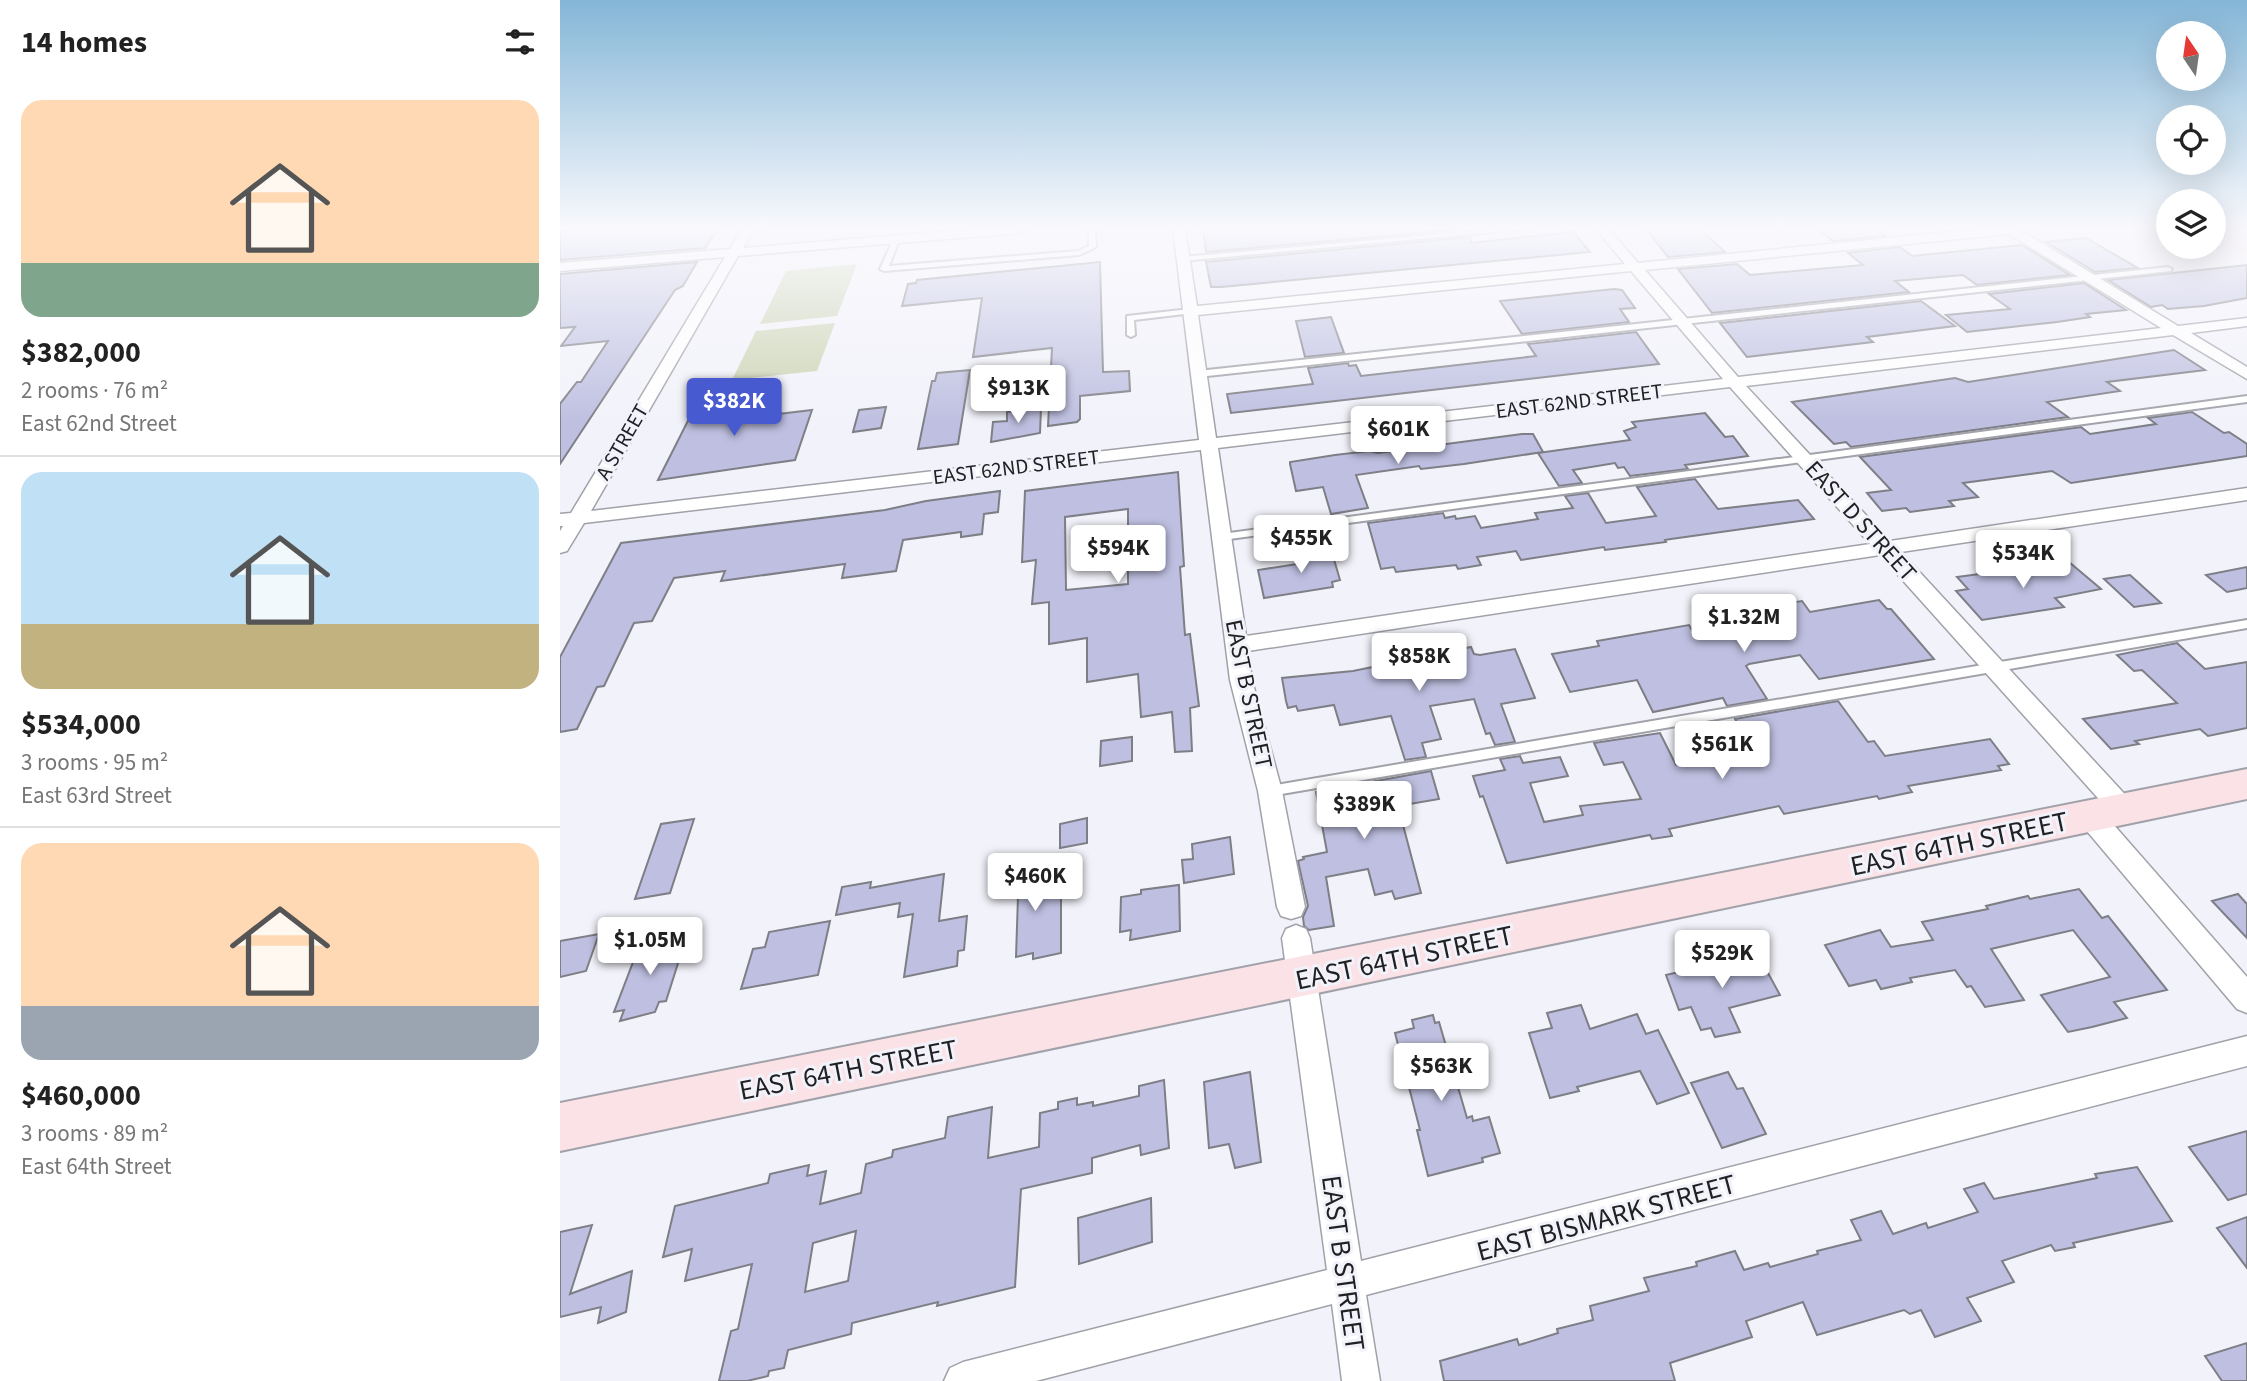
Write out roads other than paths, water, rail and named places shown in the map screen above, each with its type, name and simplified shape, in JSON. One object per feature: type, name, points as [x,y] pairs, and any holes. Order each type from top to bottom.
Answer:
[{"type":"street","name":"A STREET","points":[[560,547],[568,519],[709,293]]},
{"type":"street","name":"EAST B STREET","points":[[1187,293],[1241,680],[1270,791],[1296,941],[1362,1381]]},
{"type":"street","points":[[1190,311],[1368,293]]},
{"type":"street","name":"EAST D STREET","points":[[1658,293],[1735,383],[1995,668],[2247,999]]},
{"type":"street","points":[[2116,293],[2247,374]]},
{"type":"street","name":"EAST 62ND STREET","points":[[568,519],[2247,321]]},
{"type":"street","points":[[1236,645],[2247,494]]},
{"type":"street","name":"EAST 64TH STREET","points":[[560,1127],[1296,941],[2106,812],[2247,784]]},
{"type":"street","name":"EAST BISMARK STREET","points":[[964,1381],[2247,1051]]},
{"type":"lane","points":[[1198,374],[1933,293]]},
{"type":"lane","points":[[1131,335],[1130,318],[1190,311]]},
{"type":"lane","points":[[1222,537],[2247,399]]},
{"type":"lane","points":[[1270,791],[2247,624]]}]
